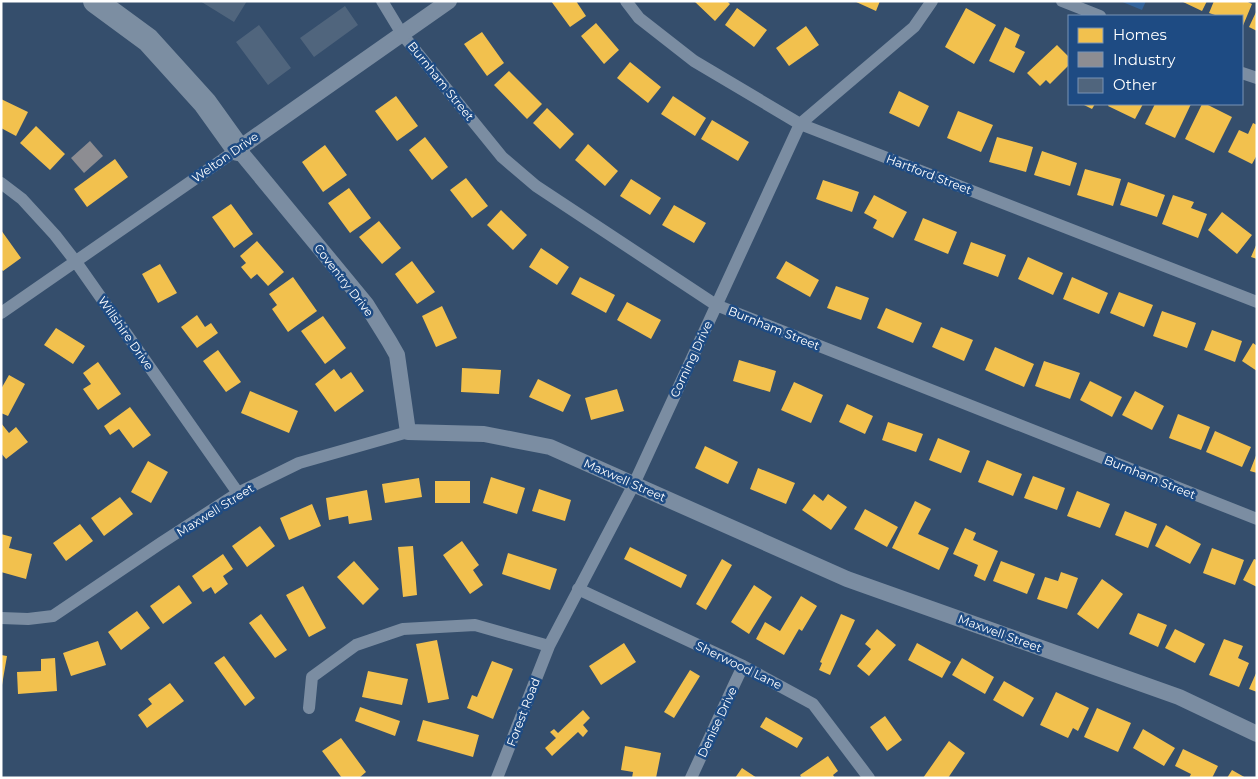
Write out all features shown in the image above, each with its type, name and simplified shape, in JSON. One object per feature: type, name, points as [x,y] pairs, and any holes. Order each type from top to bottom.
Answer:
[{"type":"highway","points":[[95,1],[148,40],[205,103],[238,149]]},
{"type":"street","name":"Burnham Street","points":[[382,1],[402,34],[502,157],[536,186],[716,306],[1257,519]]},
{"type":"street","name":"Welton Drive","points":[[1,314],[449,1]]},
{"type":"street","name":"Hartford Street","points":[[626,1],[639,18],[694,61],[800,124],[1257,302]]},
{"type":"street","name":"Corning Drive","points":[[549,646],[634,484],[800,124],[914,27],[932,1]]},
{"type":"street","points":[[1062,1],[1097,15]]},
{"type":"street","points":[[1243,72],[1257,78]]},
{"type":"street","name":"Coventry Drive","points":[[238,149],[366,304],[380,326],[397,355],[408,432]]},
{"type":"street","name":"Willshire Drive","points":[[1,183],[22,199],[55,235],[76,262],[238,493]]},
{"type":"street","name":"Maxwell Street","points":[[1,618],[28,619],[53,616],[238,493],[299,463],[408,432],[484,434],[550,447],[847,579],[1179,696],[1257,734]]},
{"type":"street","name":"Sherwood Lane","points":[[578,589],[744,666],[813,704],[870,778]]},
{"type":"street","points":[[309,708],[312,677],[356,645],[403,628],[475,625],[549,646]]},
{"type":"street","name":"Forest Road","points":[[497,778],[549,646]]},
{"type":"street","name":"Denise Drive","points":[[691,778],[744,666]]},
{"type":"shaded area","points":[[1120,1],[1146,1],[1142,10]]},
{"type":"building: Homes","points":[[551,1],[576,1],[586,16],[570,27]]},
{"type":"building: Homes","points":[[694,1],[727,1],[730,4],[715,21]]},
{"type":"building: Homes","points":[[854,1],[880,1],[876,11]]},
{"type":"building: Homes","points":[[1181,1],[1207,1],[1202,11]]},
{"type":"building: Homes","points":[[1214,1],[1246,1],[1252,4],[1243,26],[1243,15],[1215,15],[1209,13]]},
{"type":"building: Homes","points":[[737,8],[767,30],[754,47],[725,25]]},
{"type":"building: Homes","points":[[966,8],[996,25],[974,64],[945,47]]},
{"type":"building: Homes","points":[[1257,10],[1257,31],[1249,27]]},
{"type":"building: Homes","points":[[596,23],[619,50],[604,64],[581,36]]},
{"type":"building: Homes","points":[[806,26],[819,45],[789,66],[776,48]]},
{"type":"building: Homes","points":[[1005,27],[1020,35],[1015,47],[1025,52],[1014,73],[989,61]]},
{"type":"building: Homes","points":[[482,32],[504,63],[487,76],[464,44]]},
{"type":"building: Homes","points":[[1057,45],[1068,56],[1068,66],[1050,84],[1046,80],[1040,86],[1027,73]]},
{"type":"building: Homes","points":[[630,62],[661,87],[648,103],[617,78]]},
{"type":"building: Homes","points":[[509,71],[542,104],[527,119],[494,85]]},
{"type":"building: Homes","points":[[899,91],[929,106],[919,127],[889,113]]},
{"type":"building: Homes","points":[[396,96],[418,126],[397,141],[375,111]]},
{"type":"building: Homes","points":[[673,96],[706,118],[695,136],[661,114]]},
{"type":"building: Homes","points":[[1,99],[28,112],[16,136],[1,128]]},
{"type":"building: Homes","points":[[1084,105],[1094,105],[1092,109]]},
{"type":"building: Homes","points":[[1108,105],[1142,105],[1135,119]]},
{"type":"building: Homes","points":[[1154,105],[1191,105],[1175,138],[1145,124]]},
{"type":"building: Homes","points":[[1202,105],[1208,105],[1232,117],[1214,153],[1185,139]]},
{"type":"building: Homes","points":[[547,108],[574,134],[560,149],[533,123]]},
{"type":"building: Homes","points":[[958,111],[993,125],[981,152],[947,138]]},
{"type":"building: Homes","points":[[712,120],[749,142],[738,161],[701,139]]},
{"type":"building: Homes","points":[[1253,123],[1257,125],[1257,155],[1252,164],[1228,152],[1239,130],[1248,134]]},
{"type":"building: Homes","points":[[36,126],[65,154],[50,170],[20,143]]},
{"type":"building: Homes","points":[[425,137],[448,167],[432,180],[409,150]]},
{"type":"building: Homes","points":[[997,137],[1033,147],[1026,172],[989,162]]},
{"type":"building: Homes","points":[[588,144],[618,171],[605,186],[575,160]]},
{"type":"building: Homes","points":[[325,145],[347,175],[323,192],[302,162]]},
{"type":"building: Homes","points":[[1042,151],[1077,163],[1070,186],[1034,175]]},
{"type":"building: Homes","points":[[115,159],[128,177],[87,207],[74,189]]},
{"type":"building: Homes","points":[[1085,169],[1121,179],[1113,206],[1077,195]]},
{"type":"building: Homes","points":[[466,178],[488,206],[472,218],[450,190]]},
{"type":"building: Homes","points":[[631,179],[661,198],[650,215],[620,196]]},
{"type":"building: Homes","points":[[823,180],[859,192],[852,212],[816,199]]},
{"type":"building: Homes","points":[[1128,182],[1165,195],[1157,217],[1120,205]]},
{"type":"building: Homes","points":[[349,188],[371,218],[350,233],[328,203]]},
{"type":"building: Homes","points":[[874,195],[907,212],[893,238],[873,228],[877,220],[864,213]]},
{"type":"building: Homes","points":[[1173,195],[1194,202],[1191,208],[1207,214],[1198,238],[1162,224]]},
{"type":"building: Homes","points":[[231,204],[253,234],[234,248],[212,217]]},
{"type":"building: Homes","points":[[674,205],[706,223],[694,243],[662,225]]},
{"type":"building: Homes","points":[[501,210],[527,235],[513,250],[487,225]]},
{"type":"building: Homes","points":[[1222,212],[1252,235],[1237,254],[1208,230]]},
{"type":"building: Homes","points":[[923,218],[957,232],[948,254],[914,240]]},
{"type":"building: Homes","points":[[379,221],[401,248],[382,264],[359,237]]},
{"type":"building: Homes","points":[[1,230],[21,258],[3,271],[1,269]]},
{"type":"building: Homes","points":[[257,241],[284,272],[268,286],[257,274],[251,279],[241,267],[246,263],[240,256]]},
{"type":"building: Homes","points":[[971,242],[1006,255],[998,277],[963,264]]},
{"type":"building: Homes","points":[[1257,243],[1257,259],[1251,257]]},
{"type":"building: Homes","points":[[541,248],[569,267],[557,285],[529,267]]},
{"type":"building: Homes","points":[[1028,257],[1063,273],[1053,295],[1018,279]]},
{"type":"building: Homes","points":[[412,261],[435,292],[417,304],[395,274]]},
{"type":"building: Homes","points":[[786,261],[819,280],[810,297],[776,278]]},
{"type":"building: Homes","points":[[160,264],[177,293],[158,303],[142,274]]},
{"type":"building: Homes","points":[[293,277],[317,311],[288,332],[272,309],[277,305],[269,294]]},
{"type":"building: Homes","points":[[580,277],[615,295],[606,313],[571,294]]},
{"type":"building: Homes","points":[[1072,277],[1108,293],[1099,314],[1063,299]]},
{"type":"building: Homes","points":[[836,286],[869,298],[861,320],[827,308]]},
{"type":"building: Homes","points":[[1119,292],[1153,305],[1144,327],[1110,313]]},
{"type":"building: Homes","points":[[627,302],[661,320],[651,339],[617,320]]},
{"type":"building: Homes","points":[[442,306],[457,338],[436,347],[422,316]]},
{"type":"building: Homes","points":[[886,308],[922,323],[913,343],[877,328]]},
{"type":"building: Homes","points":[[1162,311],[1196,323],[1187,348],[1153,336]]},
{"type":"building: Homes","points":[[197,315],[205,327],[211,323],[218,333],[197,348],[181,327]]},
{"type":"building: Homes","points":[[323,316],[346,348],[325,364],[301,331]]},
{"type":"building: Homes","points":[[941,327],[973,340],[964,361],[932,347]]},
{"type":"building: Homes","points":[[56,328],[85,346],[73,364],[44,345]]},
{"type":"building: Homes","points":[[1212,330],[1242,341],[1235,362],[1204,350]]},
{"type":"building: Homes","points":[[1253,343],[1257,346],[1257,371],[1242,361]]},
{"type":"building: Homes","points":[[995,347],[1034,364],[1024,387],[985,370]]},
{"type":"building: Homes","points":[[218,350],[241,382],[226,392],[203,361]]},
{"type":"building: Homes","points":[[739,360],[776,371],[770,392],[733,381]]},
{"type":"building: Homes","points":[[1044,361],[1080,373],[1070,399],[1035,386]]},
{"type":"building: Homes","points":[[98,362],[121,394],[98,410],[83,389],[91,384],[83,373]]},
{"type":"building: Homes","points":[[462,368],[501,370],[499,394],[461,392]]},
{"type":"building: Homes","points":[[334,369],[341,379],[351,372],[364,391],[335,412],[315,384]]},
{"type":"building: Homes","points":[[9,375],[25,384],[8,416],[1,413],[1,389]]},
{"type":"building: Homes","points":[[538,379],[571,395],[563,412],[529,397]]},
{"type":"building: Homes","points":[[1090,381],[1122,397],[1112,417],[1080,400]]},
{"type":"building: Homes","points":[[794,382],[823,395],[811,423],[781,410]]},
{"type":"building: Homes","points":[[617,389],[624,411],[591,420],[585,398]]},
{"type":"building: Homes","points":[[250,391],[298,411],[289,433],[241,413]]},
{"type":"building: Homes","points":[[1135,391],[1164,406],[1152,430],[1122,415]]},
{"type":"building: Homes","points":[[847,404],[873,416],[865,434],[839,422]]},
{"type":"building: Homes","points":[[130,407],[151,435],[133,448],[119,429],[110,435],[104,426]]},
{"type":"building: Homes","points":[[1178,414],[1210,427],[1201,450],[1169,438]]},
{"type":"building: Homes","points":[[888,422],[923,434],[916,452],[882,440]]},
{"type":"building: Homes","points":[[1,423],[9,433],[16,427],[28,442],[6,459],[1,453]]},
{"type":"building: Homes","points":[[1215,431],[1251,447],[1242,467],[1206,452]]},
{"type":"building: Homes","points":[[938,438],[970,451],[961,473],[929,460]]},
{"type":"building: Homes","points":[[705,446],[738,462],[728,484],[695,468]]},
{"type":"building: Homes","points":[[1257,453],[1257,473],[1250,471]]},
{"type":"building: Homes","points":[[987,460],[1022,474],[1013,496],[978,482]]},
{"type":"building: Homes","points":[[148,461],[168,472],[151,503],[131,492]]},
{"type":"building: Homes","points":[[758,468],[795,483],[786,504],[750,489]]},
{"type":"building: Homes","points":[[1033,476],[1065,488],[1057,510],[1024,498]]},
{"type":"building: Homes","points":[[491,477],[525,488],[517,514],[483,503]]},
{"type":"building: Homes","points":[[419,478],[422,497],[385,503],[382,484]]},
{"type":"building: Homes","points":[[435,481],[470,481],[470,503],[435,503]]},
{"type":"building: Homes","points":[[539,489],[571,500],[565,521],[532,511]]},
{"type":"building: Homes","points":[[367,490],[372,520],[349,524],[348,516],[329,520],[326,498]]},
{"type":"building: Homes","points":[[1077,491],[1110,504],[1100,528],[1067,516]]},
{"type":"building: Homes","points":[[814,494],[823,501],[828,494],[847,507],[831,530],[802,510]]},
{"type":"building: Homes","points":[[120,497],[133,514],[104,536],[91,518]]},
{"type":"building: Homes","points":[[915,501],[931,509],[918,534],[949,548],[939,570],[892,548]]},
{"type":"building: Homes","points":[[312,504],[321,526],[289,540],[280,518]]},
{"type":"building: Homes","points":[[865,509],[898,527],[887,547],[854,529]]},
{"type":"building: Homes","points":[[1125,511],[1157,524],[1148,548],[1115,535]]},
{"type":"building: Homes","points":[[80,524],[93,541],[66,561],[53,543]]},
{"type":"building: Homes","points":[[1166,525],[1201,544],[1190,564],[1155,546]]},
{"type":"building: Homes","points":[[260,526],[275,546],[247,567],[232,546]]},
{"type":"building: Homes","points":[[965,528],[976,533],[973,540],[998,551],[985,581],[974,576],[978,565],[953,554]]},
{"type":"building: Homes","points":[[1,534],[12,537],[9,548],[32,554],[26,579],[1,572]]},
{"type":"building: Homes","points":[[462,541],[479,565],[473,570],[483,585],[470,594],[443,555]]},
{"type":"building: Homes","points":[[413,546],[417,595],[403,597],[398,547]]},
{"type":"building: Homes","points":[[630,547],[687,575],[681,588],[624,559]]},
{"type":"building: Homes","points":[[1212,548],[1244,560],[1235,585],[1203,573]]},
{"type":"building: Homes","points":[[508,553],[557,569],[550,590],[502,574]]},
{"type":"building: Homes","points":[[223,554],[233,569],[223,576],[228,584],[215,594],[211,587],[203,592],[192,576]]},
{"type":"building: Homes","points":[[722,559],[732,565],[706,610],[696,604]]},
{"type":"building: Homes","points":[[1254,559],[1257,560],[1257,587],[1243,580]]},
{"type":"building: Homes","points":[[354,561],[379,589],[363,605],[337,577]]},
{"type":"building: Homes","points":[[1001,561],[1035,574],[1027,594],[993,581]]},
{"type":"building: Homes","points":[[1061,572],[1078,578],[1067,609],[1037,599],[1045,577],[1058,581]]},
{"type":"building: Homes","points":[[1102,579],[1123,594],[1098,629],[1077,614]]},
{"type":"building: Homes","points":[[179,585],[192,603],[163,624],[150,606]]},
{"type":"building: Homes","points":[[754,585],[772,597],[749,634],[731,622]]},
{"type":"building: Homes","points":[[303,586],[326,628],[309,637],[286,595]]},
{"type":"building: Homes","points":[[801,596],[817,606],[802,631],[799,629],[784,655],[756,639],[765,622],[780,631]]},
{"type":"building: Homes","points":[[137,611],[150,628],[121,650],[108,632]]},
{"type":"building: Homes","points":[[1138,613],[1167,625],[1158,647],[1129,634]]},
{"type":"building: Homes","points":[[261,614],[287,650],[275,658],[249,623]]},
{"type":"building: Homes","points":[[841,614],[855,620],[830,675],[819,670],[822,663],[820,662]]},
{"type":"building: Homes","points":[[877,629],[896,645],[869,676],[857,666],[871,649],[865,644]]},
{"type":"building: Homes","points":[[1175,629],[1205,644],[1195,663],[1165,648]]},
{"type":"building: Homes","points":[[1224,639],[1243,646],[1238,658],[1249,663],[1239,687],[1209,675]]},
{"type":"building: Homes","points":[[437,640],[449,699],[428,703],[416,644]]},
{"type":"building: Homes","points":[[98,641],[106,665],[71,676],[63,653]]},
{"type":"building: Homes","points":[[624,643],[636,662],[601,685],[589,666]]},
{"type":"building: Homes","points":[[917,643],[951,662],[942,678],[908,660]]},
{"type":"building: Homes","points":[[1,655],[7,656],[2,685],[1,685]]},
{"type":"building: Homes","points":[[224,656],[255,698],[245,706],[214,663]]},
{"type":"building: Homes","points":[[55,658],[57,691],[18,694],[17,672],[41,671],[41,659]]},
{"type":"building: Homes","points":[[962,658],[994,677],[985,694],[952,675]]},
{"type":"building: Homes","points":[[492,661],[513,669],[493,719],[467,708],[472,695],[477,697]]},
{"type":"building: Homes","points":[[690,670],[700,676],[674,718],[664,712]]},
{"type":"building: Homes","points":[[368,671],[408,679],[402,705],[362,697]]},
{"type":"building: Homes","points":[[1257,671],[1257,692],[1249,689]]},
{"type":"building: Homes","points":[[1004,681],[1034,698],[1023,717],[993,700]]},
{"type":"building: Homes","points":[[170,683],[184,701],[147,728],[138,715],[152,704],[148,699]]},
{"type":"building: Homes","points":[[1056,692],[1089,708],[1078,731],[1073,728],[1068,738],[1040,725]]},
{"type":"building: Homes","points":[[360,707],[400,721],[395,736],[355,721]]},
{"type":"building: Homes","points":[[1097,708],[1131,723],[1118,752],[1084,737]]},
{"type":"building: Homes","points":[[583,710],[590,718],[583,725],[588,731],[583,737],[578,732],[552,756],[545,748],[556,738],[550,732],[554,729],[558,733]]},
{"type":"building: Homes","points":[[885,716],[902,740],[887,751],[870,727]]},
{"type":"building: Homes","points":[[766,717],[803,738],[797,748],[760,727]]},
{"type":"building: Homes","points":[[423,720],[479,735],[473,757],[417,741]]},
{"type":"building: Homes","points":[[1143,729],[1175,748],[1164,766],[1133,748]]},
{"type":"building: Homes","points":[[341,738],[366,772],[359,778],[342,778],[322,751]]},
{"type":"building: Homes","points":[[949,741],[965,753],[948,778],[923,778]]},
{"type":"building: Homes","points":[[625,746],[661,753],[656,778],[632,778],[633,772],[621,770]]},
{"type":"building: Homes","points":[[1183,749],[1218,766],[1212,778],[1189,778],[1191,774],[1175,766]]},
{"type":"building: Homes","points":[[828,756],[838,771],[833,775],[835,778],[802,778],[800,775]]},
{"type":"building: Homes","points":[[742,768],[757,778],[735,778]]},
{"type":"building: Homes","points":[[1232,770],[1246,778],[1227,778]]},
{"type":"building: Industry","points":[[90,141],[103,156],[84,173],[71,158]]},
{"type":"building: Other","points":[[200,1],[247,1],[234,22]]},
{"type":"building: Other","points":[[345,6],[358,25],[314,57],[300,38]]},
{"type":"building: Other","points":[[259,25],[291,68],[268,85],[236,42]]}]
